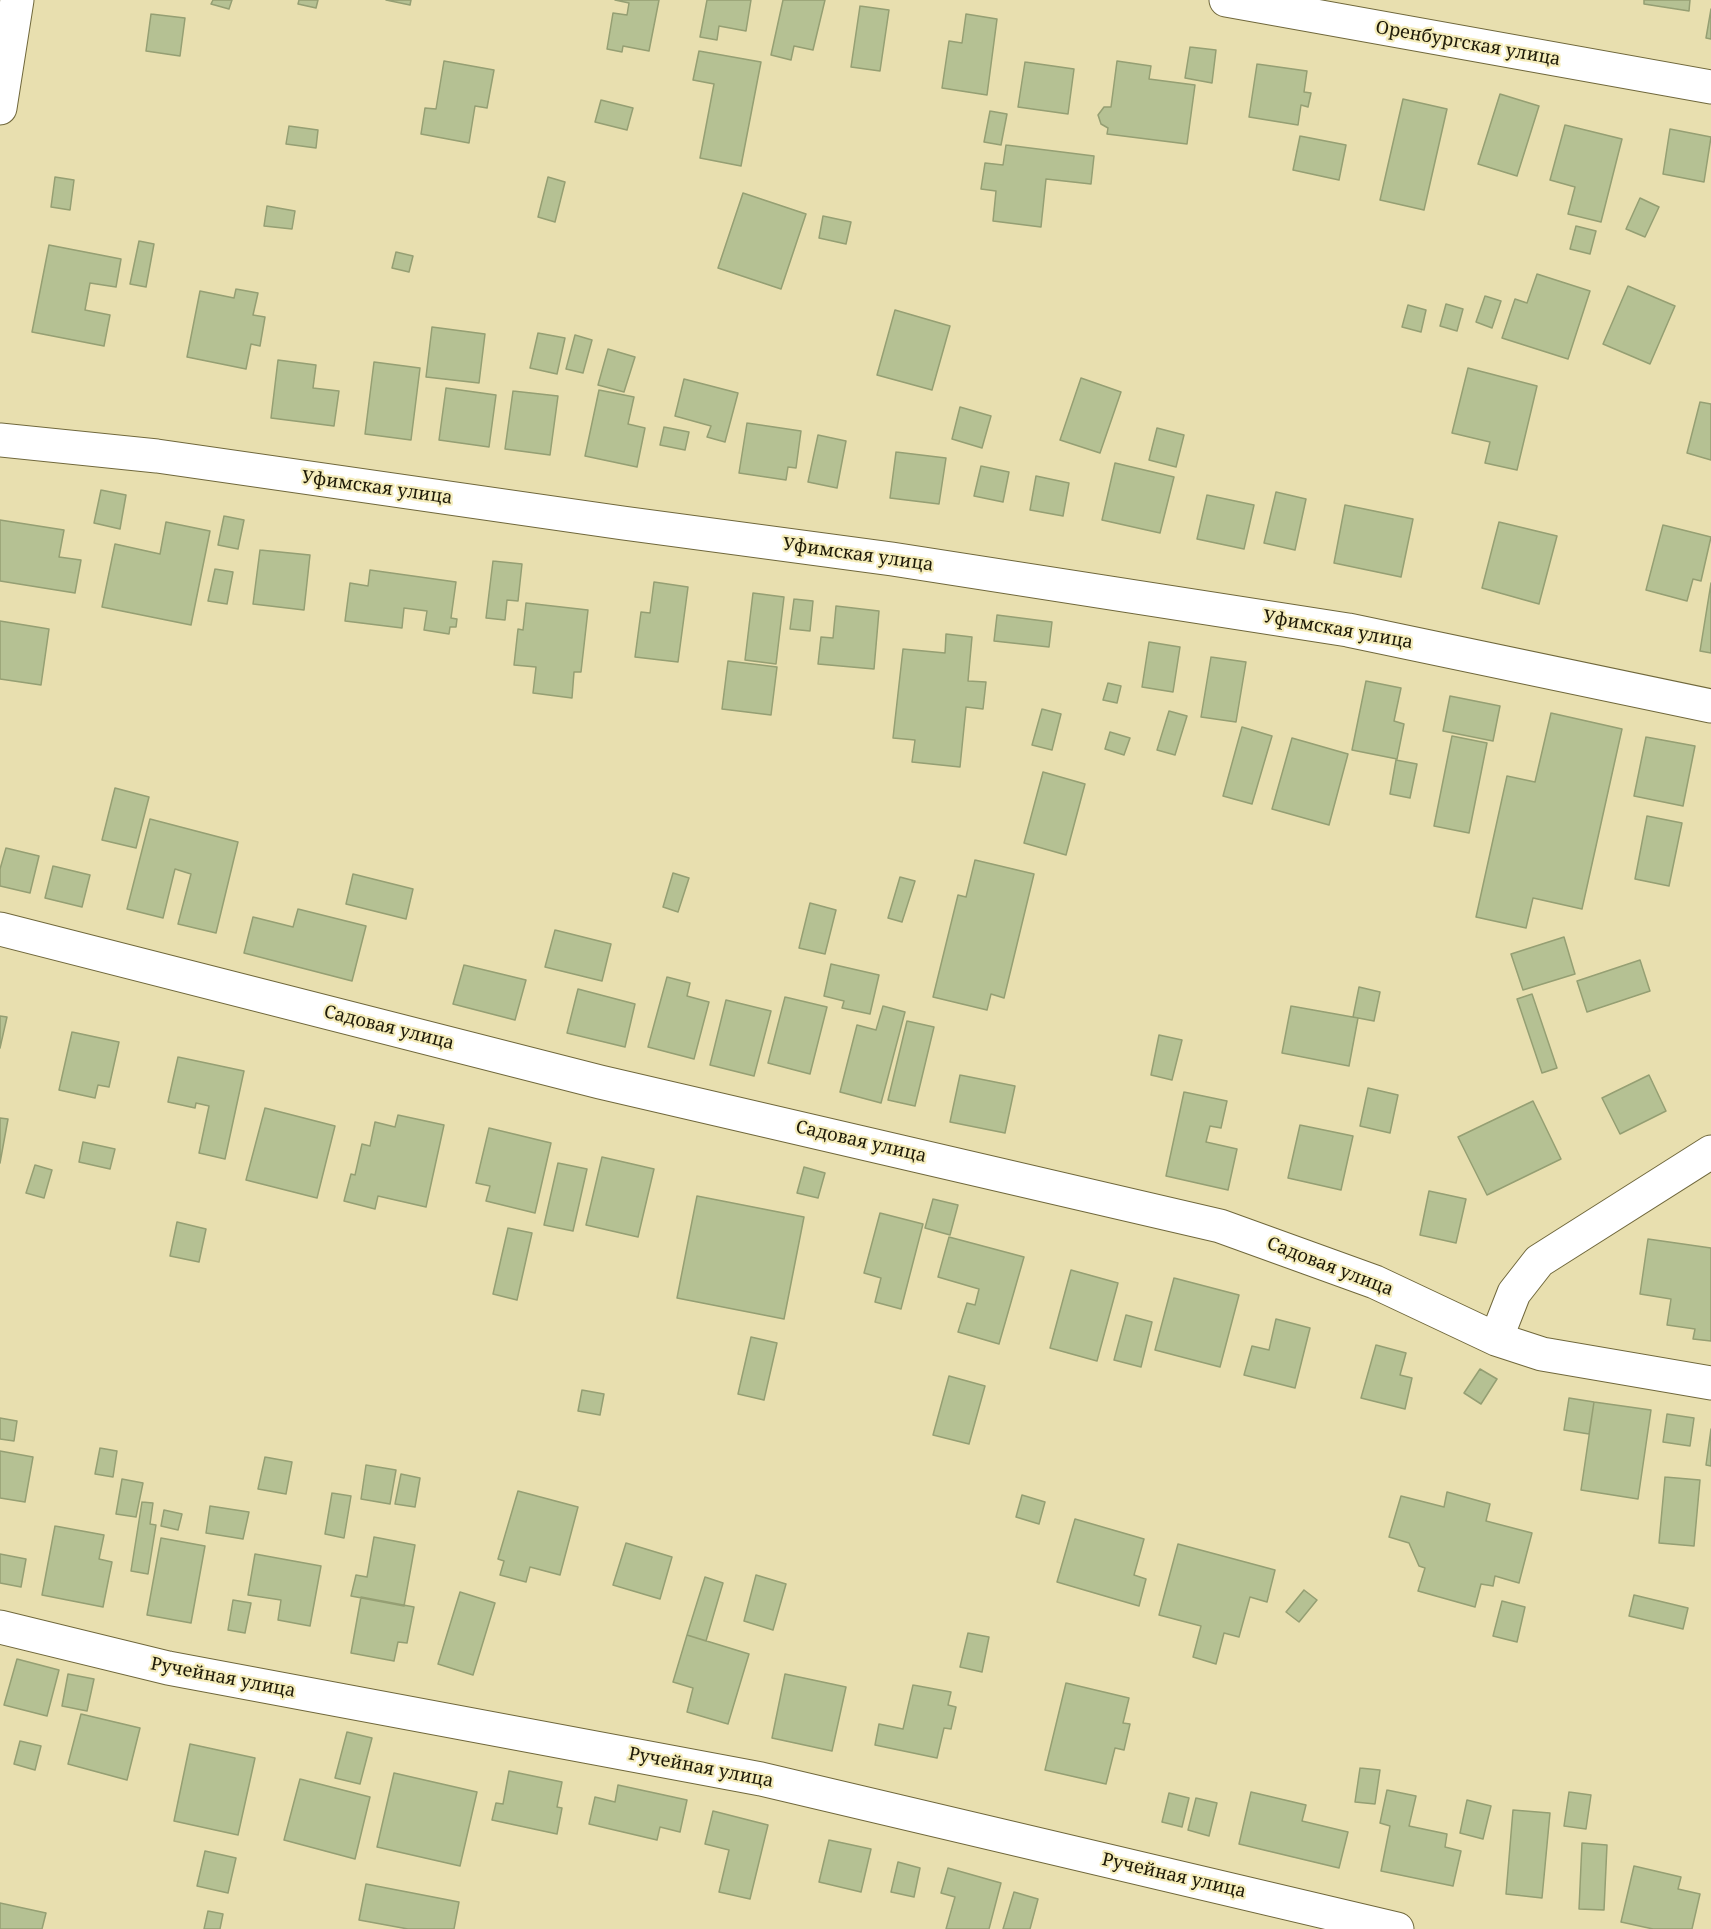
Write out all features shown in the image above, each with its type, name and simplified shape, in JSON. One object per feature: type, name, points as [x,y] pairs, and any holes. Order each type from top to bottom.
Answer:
[{"type":"street","points":[[0,108],[17,0]]},
{"type":"street","name":"Оренбургская улица","points":[[1226,0],[1711,87]]},
{"type":"street","name":"Уфимская улица","points":[[0,440],[157,456],[588,518],[881,557],[1325,626],[1711,706]]},
{"type":"street","name":"Садовая улица","points":[[0,929],[600,1082],[1220,1226],[1375,1281],[1496,1339],[1542,1354],[1711,1383]]},
{"type":"street","points":[[1496,1339],[1514,1293],[1539,1262],[1711,1152]]},
{"type":"street","name":"Ручейная улица","points":[[0,1628],[168,1668],[761,1779],[1397,1929]]},
{"type":"building","points":[[213,0],[232,0],[229,9],[211,4]]},
{"type":"building","points":[[299,0],[318,0],[316,8],[298,4]]},
{"type":"building","points":[[386,0],[411,0],[410,5]]},
{"type":"building","points":[[615,0],[659,0],[649,51],[623,46],[622,52],[607,49],[613,13],[627,15],[629,3]]},
{"type":"building","points":[[707,0],[751,0],[746,31],[719,26],[717,40],[700,37]]},
{"type":"building","points":[[783,0],[825,0],[813,50],[794,46],[791,60],[771,55]]},
{"type":"building","points":[[1644,0],[1690,0],[1689,11],[1644,4]]},
{"type":"building","points":[[860,6],[889,10],[880,71],[851,67]]},
{"type":"building","points":[[1711,9],[1711,39],[1706,38]]},
{"type":"building","points":[[151,14],[185,18],[180,56],[146,51]]},
{"type":"building","points":[[966,14],[997,19],[987,95],[942,88],[949,41],[962,43]]},
{"type":"building","points":[[1190,47],[1216,50],[1212,83],[1185,78]]},
{"type":"building","points":[[699,51],[761,62],[741,166],[700,158],[714,84],[693,80]]},
{"type":"building","points":[[444,61],[494,70],[487,108],[475,106],[469,143],[421,134],[425,108],[436,109]]},
{"type":"building","points":[[1117,61],[1151,66],[1149,79],[1195,85],[1187,144],[1107,134],[1108,128],[1101,124],[1098,115],[1104,107],[1111,107]]},
{"type":"building","points":[[1025,62],[1074,69],[1068,114],[1018,107]]},
{"type":"building","points":[[1257,64],[1307,71],[1304,92],[1311,93],[1308,107],[1301,105],[1298,125],[1249,117]]},
{"type":"building","points":[[1500,94],[1539,106],[1517,176],[1478,164]]},
{"type":"building","points":[[1403,99],[1447,109],[1424,210],[1380,200]]},
{"type":"building","points":[[601,100],[633,108],[627,130],[595,122]]},
{"type":"building","points":[[990,111],[1007,114],[1001,145],[984,142]]},
{"type":"building","points":[[1565,125],[1622,139],[1601,222],[1568,214],[1575,187],[1550,180]]},
{"type":"building","points":[[289,126],[318,130],[316,148],[286,144]]},
{"type":"building","points":[[1670,129],[1711,137],[1704,182],[1663,174]]},
{"type":"building","points":[[1300,136],[1346,145],[1339,180],[1293,170]]},
{"type":"building","points":[[1006,145],[1094,156],[1091,184],[1046,179],[1041,227],[993,221],[996,191],[981,189],[985,163],[1003,165]]},
{"type":"building","points":[[55,177],[74,180],[70,210],[51,207]]},
{"type":"building","points":[[548,177],[565,182],[555,222],[538,217]]},
{"type":"building","points":[[743,193],[806,214],[781,289],[718,268]]},
{"type":"building","points":[[1640,198],[1659,207],[1645,237],[1626,229]]},
{"type":"building","points":[[267,206],[295,211],[292,229],[264,226]]},
{"type":"building","points":[[823,216],[851,222],[846,244],[819,238]]},
{"type":"building","points":[[1576,226],[1596,231],[1590,254],[1570,249]]},
{"type":"building","points":[[139,241],[154,244],[146,287],[130,284]]},
{"type":"building","points":[[49,245],[121,259],[116,287],[90,283],[85,310],[110,315],[104,346],[32,332]]},
{"type":"building","points":[[396,252],[413,256],[409,272],[392,268]]},
{"type":"building","points":[[1537,274],[1590,291],[1568,359],[1502,338],[1515,299],[1527,303]]},
{"type":"building","points":[[1628,286],[1675,306],[1650,364],[1603,344]]},
{"type":"building","points":[[236,289],[258,293],[253,315],[265,317],[260,346],[251,344],[246,369],[187,357],[200,291],[234,298]]},
{"type":"building","points":[[1485,296],[1501,301],[1492,328],[1476,322]]},
{"type":"building","points":[[1446,304],[1463,309],[1457,331],[1440,326]]},
{"type":"building","points":[[1408,305],[1426,310],[1421,332],[1402,327]]},
{"type":"building","points":[[895,310],[950,326],[932,390],[877,375]]},
{"type":"building","points":[[432,327],[485,334],[479,383],[426,377]]},
{"type":"building","points":[[538,333],[565,338],[557,374],[530,368]]},
{"type":"building","points":[[575,335],[592,340],[583,373],[566,369]]},
{"type":"building","points":[[608,349],[635,357],[624,392],[598,385]]},
{"type":"building","points":[[278,360],[316,365],[313,388],[339,391],[334,426],[271,418]]},
{"type":"building","points":[[374,362],[420,368],[411,440],[365,434]]},
{"type":"building","points":[[1468,368],[1537,386],[1517,470],[1485,463],[1490,442],[1452,433]]},
{"type":"building","points":[[1081,378],[1121,392],[1100,453],[1060,440]]},
{"type":"building","points":[[684,379],[738,393],[725,442],[707,437],[711,426],[675,416]]},
{"type":"building","points":[[446,388],[496,395],[489,447],[439,440]]},
{"type":"building","points":[[599,390],[634,397],[628,424],[645,428],[637,467],[585,456]]},
{"type":"building","points":[[513,391],[558,396],[550,455],[505,449]]},
{"type":"building","points":[[1700,402],[1711,404],[1711,460],[1687,453]]},
{"type":"building","points":[[960,407],[991,416],[982,448],[952,439]]},
{"type":"building","points":[[747,423],[801,431],[796,468],[788,467],[786,480],[739,473]]},
{"type":"building","points":[[664,427],[689,432],[685,450],[660,445]]},
{"type":"building","points":[[1157,428],[1184,435],[1176,467],[1149,460]]},
{"type":"building","points":[[818,435],[846,441],[837,488],[808,482]]},
{"type":"building","points":[[896,452],[946,458],[939,504],[890,498]]},
{"type":"building","points":[[1115,463],[1174,477],[1160,533],[1102,520]]},
{"type":"building","points":[[981,466],[1009,472],[1003,502],[974,496]]},
{"type":"building","points":[[1036,476],[1069,483],[1063,516],[1030,510]]},
{"type":"building","points":[[101,490],[126,495],[120,529],[94,523]]},
{"type":"building","points":[[1276,492],[1306,499],[1295,550],[1264,543]]},
{"type":"building","points":[[1207,495],[1254,505],[1244,549],[1197,539]]},
{"type":"building","points":[[1345,505],[1413,519],[1401,577],[1334,563]]},
{"type":"building","points":[[224,516],[244,520],[238,549],[218,545]]},
{"type":"building","points":[[0,520],[64,530],[59,557],[81,560],[75,593],[0,581]]},
{"type":"building","points":[[166,522],[210,531],[191,625],[102,607],[115,544],[160,554]]},
{"type":"building","points":[[1499,522],[1557,536],[1539,604],[1482,588]]},
{"type":"building","points":[[1663,525],[1711,537],[1701,581],[1693,579],[1687,601],[1646,590]]},
{"type":"building","points":[[260,550],[310,555],[304,610],[253,604]]},
{"type":"building","points":[[493,561],[522,564],[518,601],[507,600],[505,620],[486,618]]},
{"type":"building","points":[[215,569],[233,572],[227,604],[208,601]]},
{"type":"building","points":[[370,570],[456,582],[451,618],[457,619],[456,627],[450,627],[449,634],[424,630],[427,611],[404,608],[402,628],[345,621],[350,583],[368,586]]},
{"type":"building","points":[[654,582],[688,587],[678,662],[635,657],[641,612],[650,613]]},
{"type":"building","points":[[1711,583],[1711,653],[1700,651]]},
{"type":"building","points":[[753,593],[784,597],[776,664],[745,660]]},
{"type":"building","points":[[794,599],[813,601],[810,631],[790,629]]},
{"type":"building","points":[[526,603],[588,610],[581,672],[574,672],[572,698],[533,693],[536,667],[514,665],[518,629],[523,630]]},
{"type":"building","points":[[836,606],[879,611],[874,669],[818,664],[821,637],[833,638]]},
{"type":"building","points":[[997,615],[1052,622],[1049,647],[994,641]]},
{"type":"building","points":[[0,621],[49,629],[41,685],[0,679]]},
{"type":"building","points":[[946,634],[972,637],[968,681],[986,682],[983,709],[966,707],[960,767],[912,762],[915,740],[893,738],[903,649],[945,653]]},
{"type":"building","points":[[1149,642],[1180,647],[1173,692],[1142,687]]},
{"type":"building","points":[[1211,657],[1246,662],[1236,722],[1201,717]]},
{"type":"building","points":[[728,661],[777,667],[771,715],[722,709]]},
{"type":"building","points":[[1366,681],[1401,688],[1394,721],[1404,724],[1397,759],[1352,750]]},
{"type":"building","points":[[1108,683],[1121,686],[1117,703],[1103,700]]},
{"type":"building","points":[[1450,696],[1500,706],[1493,741],[1443,731]]},
{"type":"building","points":[[1042,709],[1061,714],[1052,750],[1032,745]]},
{"type":"building","points":[[1169,711],[1187,716],[1175,755],[1157,750]]},
{"type":"building","points":[[1551,713],[1622,729],[1582,909],[1533,898],[1526,928],[1476,917],[1507,776],[1535,782]]},
{"type":"building","points":[[1242,727],[1272,736],[1252,804],[1223,796]]},
{"type":"building","points":[[1110,732],[1130,738],[1124,755],[1105,749]]},
{"type":"building","points":[[1452,736],[1487,743],[1469,833],[1434,826]]},
{"type":"building","points":[[1646,737],[1695,746],[1683,806],[1634,796]]},
{"type":"building","points":[[1292,738],[1348,754],[1329,825],[1272,809]]},
{"type":"building","points":[[1396,760],[1417,764],[1410,798],[1390,794]]},
{"type":"building","points":[[1043,772],[1085,784],[1066,855],[1024,843]]},
{"type":"building","points":[[115,788],[149,797],[136,848],[102,840]]},
{"type":"building","points":[[1647,816],[1682,823],[1669,886],[1635,879]]},
{"type":"building","points":[[150,819],[238,842],[216,933],[178,924],[191,874],[175,869],[163,918],[127,909]]},
{"type":"building","points":[[6,848],[39,856],[30,893],[0,886],[0,869]]},
{"type":"building","points":[[975,860],[1034,874],[1004,998],[991,994],[987,1010],[933,997],[958,895],[966,897]]},
{"type":"building","points":[[53,866],[90,875],[82,907],[45,898]]},
{"type":"building","points":[[673,873],[689,878],[678,912],[663,907]]},
{"type":"building","points":[[353,874],[413,889],[406,919],[346,904]]},
{"type":"building","points":[[900,877],[915,881],[902,922],[888,918]]},
{"type":"building","points":[[810,903],[836,910],[825,954],[799,948]]},
{"type":"building","points":[[298,909],[366,926],[352,981],[244,953],[253,917],[293,927]]},
{"type":"building","points":[[555,930],[611,944],[602,981],[545,967]]},
{"type":"building","points":[[1564,937],[1575,974],[1523,990],[1511,954]]},
{"type":"building","points":[[1640,960],[1650,991],[1587,1012],[1577,981]]},
{"type":"building","points":[[831,964],[879,975],[870,1014],[842,1008],[844,1001],[824,996]]},
{"type":"building","points":[[464,965],[526,980],[515,1020],[453,1004]]},
{"type":"building","points":[[667,977],[690,983],[687,996],[709,1002],[694,1059],[648,1047]]},
{"type":"building","points":[[1359,987],[1380,992],[1374,1021],[1353,1017]]},
{"type":"building","points":[[578,989],[635,1004],[625,1047],[567,1033]]},
{"type":"building","points":[[1532,994],[1557,1068],[1542,1073],[1517,999]]},
{"type":"building","points":[[785,997],[827,1007],[810,1074],[768,1063]]},
{"type":"building","points":[[726,1000],[771,1011],[754,1076],[710,1065]]},
{"type":"building","points":[[883,1006],[905,1012],[881,1103],[840,1092],[857,1025],[876,1030]]},
{"type":"building","points":[[1291,1006],[1358,1018],[1349,1066],[1282,1053]]},
{"type":"building","points":[[0,1016],[7,1017],[0,1048]]},
{"type":"building","points":[[907,1021],[934,1027],[915,1106],[888,1100]]},
{"type":"building","points":[[72,1032],[119,1042],[109,1087],[98,1085],[95,1098],[59,1090]]},
{"type":"building","points":[[1159,1035],[1182,1040],[1172,1080],[1151,1075]]},
{"type":"building","points":[[178,1057],[244,1071],[225,1159],[199,1153],[209,1106],[196,1103],[195,1108],[168,1102]]},
{"type":"building","points":[[960,1075],[1015,1086],[1005,1133],[950,1122]]},
{"type":"building","points":[[1649,1075],[1666,1111],[1620,1134],[1602,1098]]},
{"type":"building","points":[[1368,1088],[1398,1095],[1390,1133],[1360,1126]]},
{"type":"building","points":[[1184,1092],[1227,1101],[1221,1128],[1210,1126],[1206,1142],[1237,1149],[1228,1190],[1166,1176]]},
{"type":"building","points":[[1533,1101],[1561,1159],[1487,1195],[1458,1137]]},
{"type":"building","points":[[265,1108],[335,1126],[317,1198],[246,1180]]},
{"type":"building","points":[[398,1115],[444,1125],[426,1207],[378,1196],[375,1209],[344,1201],[351,1174],[355,1175],[362,1144],[370,1146],[375,1122],[395,1127]]},
{"type":"building","points":[[0,1118],[8,1119],[0,1163]]},
{"type":"building","points":[[1300,1125],[1353,1136],[1341,1190],[1288,1178]]},
{"type":"building","points":[[489,1128],[551,1143],[535,1213],[486,1201],[490,1186],[476,1183]]},
{"type":"building","points":[[83,1142],[115,1149],[110,1169],[79,1162]]},
{"type":"building","points":[[602,1157],[654,1169],[638,1237],[586,1225]]},
{"type":"building","points":[[558,1163],[587,1169],[573,1231],[544,1225]]},
{"type":"building","points":[[35,1165],[52,1170],[44,1198],[26,1193]]},
{"type":"building","points":[[804,1167],[825,1173],[818,1198],[797,1193]]},
{"type":"building","points":[[1429,1191],[1466,1199],[1456,1243],[1420,1235]]},
{"type":"building","points":[[697,1196],[804,1217],[784,1319],[677,1298]]},
{"type":"building","points":[[933,1199],[958,1205],[950,1235],[925,1228]]},
{"type":"building","points":[[880,1213],[923,1224],[901,1309],[875,1302],[881,1278],[864,1273]]},
{"type":"building","points":[[177,1222],[206,1229],[199,1262],[170,1256]]},
{"type":"building","points":[[508,1228],[532,1233],[517,1300],[493,1294]]},
{"type":"building","points":[[949,1237],[1024,1257],[999,1344],[958,1332],[967,1303],[975,1305],[979,1289],[938,1277]]},
{"type":"building","points":[[1648,1239],[1711,1248],[1711,1341],[1693,1339],[1695,1329],[1667,1325],[1671,1299],[1640,1294]]},
{"type":"building","points":[[1071,1270],[1118,1283],[1097,1361],[1050,1348]]},
{"type":"building","points":[[1174,1278],[1239,1295],[1220,1367],[1155,1350]]},
{"type":"building","points":[[1126,1315],[1152,1322],[1141,1367],[1114,1360]]},
{"type":"building","points":[[1276,1319],[1310,1328],[1295,1388],[1244,1375],[1252,1346],[1269,1350]]},
{"type":"building","points":[[751,1337],[777,1343],[764,1400],[738,1394]]},
{"type":"building","points":[[1376,1345],[1406,1353],[1400,1375],[1412,1378],[1405,1409],[1361,1398]]},
{"type":"building","points":[[1480,1369],[1497,1379],[1481,1404],[1464,1393]]},
{"type":"building","points":[[949,1376],[985,1386],[969,1444],[933,1435]]},
{"type":"building","points":[[582,1390],[604,1394],[600,1415],[578,1411]]},
{"type":"building","points":[[1569,1398],[1594,1402],[1589,1434],[1564,1430]]},
{"type":"building","points":[[1594,1402],[1651,1410],[1638,1499],[1581,1490]]},
{"type":"building","points":[[1667,1414],[1694,1418],[1690,1446],[1663,1442]]},
{"type":"building","points":[[0,1418],[17,1421],[14,1441],[0,1439]]},
{"type":"building","points":[[1711,1429],[1711,1466],[1706,1465]]},
{"type":"building","points":[[100,1448],[117,1451],[113,1477],[95,1474]]},
{"type":"building","points":[[0,1451],[33,1457],[25,1502],[0,1498]]},
{"type":"building","points":[[265,1457],[292,1462],[286,1494],[258,1489]]},
{"type":"building","points":[[366,1465],[396,1470],[390,1504],[361,1499]]},
{"type":"building","points":[[401,1474],[420,1478],[415,1507],[395,1504]]},
{"type":"building","points":[[1665,1477],[1700,1480],[1694,1546],[1659,1543]]},
{"type":"building","points":[[122,1479],[143,1483],[136,1517],[116,1514]]},
{"type":"building","points":[[518,1491],[578,1507],[560,1575],[530,1567],[526,1582],[500,1575],[504,1561],[498,1559]]},
{"type":"building","points":[[1447,1492],[1490,1504],[1486,1521],[1532,1533],[1519,1583],[1495,1576],[1493,1586],[1481,1584],[1475,1607],[1418,1591],[1425,1568],[1419,1566],[1409,1543],[1389,1537],[1401,1496],[1444,1507]]},
{"type":"building","points":[[332,1493],[351,1496],[344,1538],[325,1534]]},
{"type":"building","points":[[1022,1495],[1045,1502],[1039,1524],[1016,1517]]},
{"type":"building","points":[[142,1502],[153,1503],[150,1524],[156,1525],[148,1574],[131,1571]]},
{"type":"building","points":[[210,1506],[249,1512],[243,1539],[206,1533]]},
{"type":"building","points":[[164,1510],[182,1514],[178,1530],[161,1526]]},
{"type":"building","points":[[1075,1519],[1144,1539],[1134,1575],[1146,1579],[1139,1606],[1057,1582]]},
{"type":"building","points":[[55,1526],[104,1535],[99,1559],[112,1562],[103,1607],[42,1595]]},
{"type":"building","points":[[374,1537],[415,1545],[404,1606],[351,1596],[356,1575],[367,1577]]},
{"type":"building","points":[[161,1538],[205,1546],[191,1623],[147,1615]]},
{"type":"building","points":[[626,1543],[672,1557],[660,1599],[613,1585]]},
{"type":"building","points":[[1178,1544],[1275,1570],[1267,1602],[1250,1597],[1239,1637],[1224,1633],[1216,1664],[1193,1657],[1201,1626],[1159,1615]]},
{"type":"building","points":[[0,1554],[26,1559],[21,1587],[0,1583]]},
{"type":"building","points":[[255,1554],[321,1566],[310,1626],[278,1620],[281,1600],[248,1595]]},
{"type":"building","points":[[756,1575],[786,1584],[773,1630],[744,1621]]},
{"type":"building","points":[[705,1577],[723,1583],[706,1641],[687,1635]]},
{"type":"building","points":[[1304,1590],[1317,1600],[1299,1622],[1286,1612]]},
{"type":"building","points":[[460,1592],[495,1603],[473,1675],[438,1664]]},
{"type":"building","points":[[1634,1595],[1688,1608],[1683,1629],[1629,1616]]},
{"type":"building","points":[[361,1597],[414,1607],[407,1643],[398,1642],[394,1661],[351,1653]]},
{"type":"building","points":[[233,1600],[251,1603],[245,1633],[228,1630]]},
{"type":"building","points":[[1502,1601],[1525,1607],[1517,1642],[1493,1636]]},
{"type":"building","points":[[968,1633],[989,1637],[982,1672],[960,1667]]},
{"type":"building","points":[[687,1635],[749,1654],[728,1724],[687,1712],[693,1688],[673,1682]]},
{"type":"building","points":[[17,1659],[59,1670],[47,1716],[4,1705]]},
{"type":"building","points":[[68,1674],[94,1679],[87,1711],[62,1706]]},
{"type":"building","points":[[785,1674],[846,1687],[832,1751],[772,1738]]},
{"type":"building","points":[[1066,1683],[1129,1698],[1123,1723],[1130,1724],[1124,1750],[1115,1748],[1106,1784],[1045,1770]]},
{"type":"building","points":[[913,1685],[951,1692],[948,1705],[956,1707],[951,1729],[944,1728],[937,1758],[875,1745],[879,1724],[903,1729]]},
{"type":"building","points":[[81,1714],[140,1728],[127,1780],[68,1764]]},
{"type":"building","points":[[347,1732],[372,1738],[360,1784],[335,1778]]},
{"type":"building","points":[[20,1741],[41,1746],[35,1770],[14,1764]]},
{"type":"building","points":[[190,1744],[255,1758],[238,1835],[174,1821]]},
{"type":"building","points":[[1360,1768],[1380,1770],[1375,1804],[1355,1802]]},
{"type":"building","points":[[509,1771],[562,1782],[557,1807],[562,1808],[557,1834],[492,1820],[496,1803],[503,1804]]},
{"type":"building","points":[[394,1773],[477,1792],[460,1866],[377,1847]]},
{"type":"building","points":[[300,1779],[370,1797],[355,1859],[284,1840]]},
{"type":"building","points":[[618,1785],[687,1800],[680,1832],[660,1827],[657,1840],[589,1824],[595,1797],[615,1802]]},
{"type":"building","points":[[1387,1790],[1416,1796],[1409,1826],[1447,1834],[1445,1847],[1461,1851],[1453,1886],[1381,1871],[1390,1826],[1380,1823]]},
{"type":"building","points":[[1251,1792],[1306,1805],[1302,1821],[1348,1832],[1339,1868],[1239,1844]]},
{"type":"building","points":[[1569,1792],[1591,1795],[1586,1829],[1564,1826]]},
{"type":"building","points":[[1169,1793],[1189,1798],[1182,1827],[1162,1822]]},
{"type":"building","points":[[1196,1798],[1217,1803],[1209,1836],[1188,1830]]},
{"type":"building","points":[[1467,1800],[1491,1806],[1483,1839],[1460,1833]]},
{"type":"building","points":[[1513,1810],[1550,1813],[1542,1898],[1506,1894]]},
{"type":"building","points":[[713,1811],[768,1825],[750,1899],[719,1892],[729,1850],[705,1844]]},
{"type":"building","points":[[829,1840],[871,1849],[861,1892],[819,1882]]},
{"type":"building","points":[[1582,1843],[1607,1845],[1604,1910],[1579,1909]]},
{"type":"building","points":[[205,1851],[236,1858],[228,1893],[197,1886]]},
{"type":"building","points":[[898,1862],[920,1868],[914,1897],[891,1892]]},
{"type":"building","points":[[1634,1866],[1681,1877],[1678,1889],[1700,1894],[1692,1929],[1653,1929],[1621,1922]]},
{"type":"building","points":[[948,1868],[1001,1883],[989,1929],[946,1929],[955,1897],[941,1893]]},
{"type":"building","points":[[366,1884],[459,1902],[454,1929],[408,1929],[359,1920]]},
{"type":"building","points":[[1014,1892],[1038,1899],[1030,1929],[1003,1929]]},
{"type":"building","points":[[0,1903],[46,1913],[42,1929],[0,1929]]},
{"type":"building","points":[[208,1911],[223,1914],[220,1929],[204,1929]]}]
